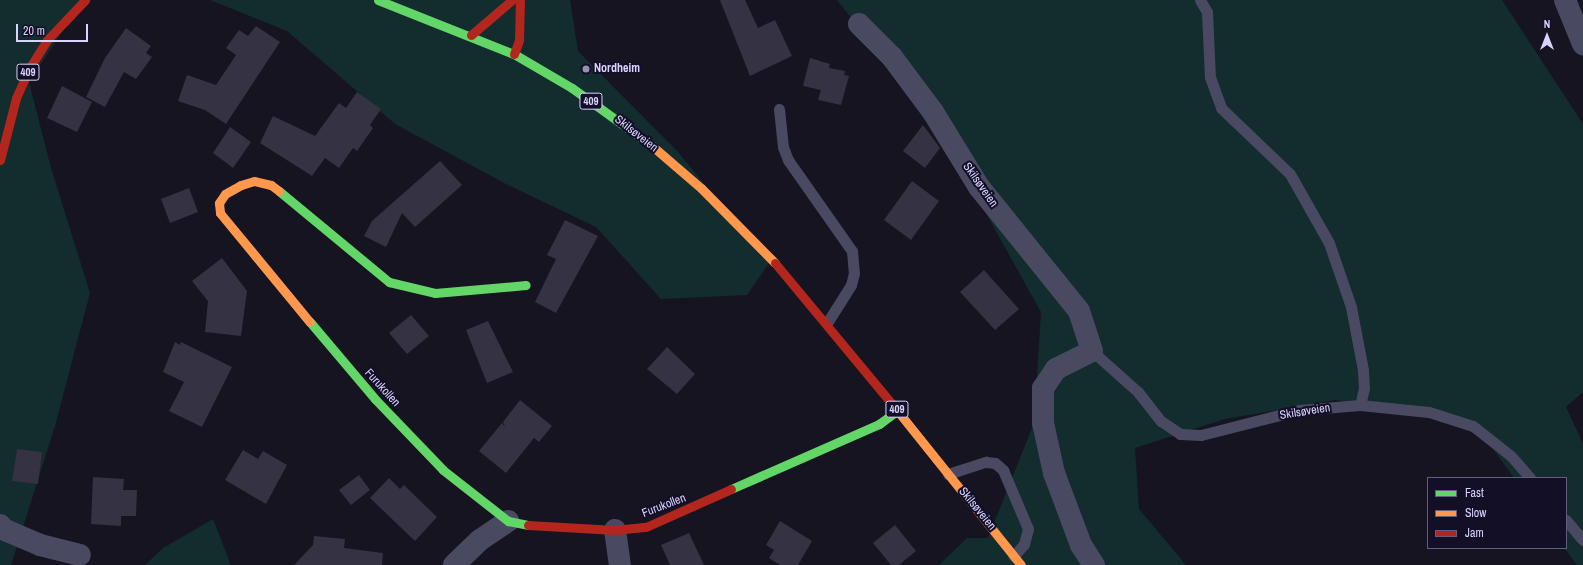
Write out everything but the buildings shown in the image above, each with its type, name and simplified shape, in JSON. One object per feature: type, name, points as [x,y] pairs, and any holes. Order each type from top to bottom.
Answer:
[{"type":"street","name":"409","points":[[0,160],[16,98],[29,69],[48,39],[85,0]]},
{"type":"street","name":"Skilsøveien","points":[[378,0],[471,35],[514,54],[572,88],[636,133],[683,173],[761,247],[827,322],[1022,565]]},
{"type":"street","points":[[471,35],[512,0]]},
{"type":"street","points":[[514,54],[519,40],[520,0]]},
{"type":"street","points":[[1565,0],[1583,44]]},
{"type":"street","name":"Skilsøveien","points":[[859,24],[892,57],[933,112],[979,188],[1079,311],[1092,351]]},
{"type":"street","name":"Furukollen","points":[[526,285],[435,293],[412,290],[389,282],[271,185],[254,182],[241,185],[225,194],[220,203],[220,213],[234,233],[375,399],[443,470],[508,522],[615,530],[646,527],[664,522],[879,424],[898,410]]},
{"type":"street","points":[[1092,351],[1056,369],[1044,388],[1043,423],[1054,473],[1081,546],[1094,565]]},
{"type":"street","points":[[454,565],[480,540],[508,522]]},
{"type":"street","points":[[0,525],[5,530],[40,546],[80,555]]},
{"type":"street","points":[[615,530],[620,565]]},
{"type":"lane","points":[[1200,0],[1207,12],[1210,77],[1221,108],[1290,174],[1329,243],[1351,307],[1363,370],[1360,405]]},
{"type":"lane","points":[[779,109],[783,147],[788,160],[852,251],[854,273],[852,285],[827,322]]},
{"type":"lane","name":"Skilsøveien","points":[[1092,351],[1138,392],[1160,421],[1180,434],[1201,435],[1299,410],[1360,405],[1429,412],[1473,426],[1512,456],[1529,477]]},
{"type":"lane","points":[[948,474],[986,462],[995,463],[1004,470],[1028,529],[1024,544],[1014,556]]},
{"type":"lane","points":[[1567,521],[1583,540]]},
{"type":"green space","points":[[0,0],[83,0],[29,82],[51,168],[90,293],[55,426],[11,565],[0,565]]},
{"type":"green space","points":[[210,0],[570,0],[578,51],[678,152],[769,263],[747,295],[661,299],[596,227],[506,184],[395,124],[287,31]]},
{"type":"green space","points":[[837,0],[1502,0],[1583,124],[1583,392],[1566,407],[1583,444],[1583,565],[1577,565],[1565,549],[1567,549],[1567,477],[1513,477],[1473,421],[1335,400],[1225,419],[1135,448],[1139,509],[1186,565],[939,565],[967,538],[988,538],[1034,423],[1041,312],[973,190],[897,76]]},
{"type":"green space","points":[[213,519],[231,565],[145,565],[163,548]]},
{"type":"traffic: fast","points":[[378,0],[514,54],[572,88],[651,145]]},
{"type":"traffic: fast","points":[[279,191],[389,282],[435,293],[526,285]]},
{"type":"traffic: fast","points":[[310,322],[375,399],[443,470],[508,521],[528,525]]},
{"type":"traffic: fast","points":[[731,489],[879,424],[898,410]]},
{"type":"traffic: slow","points":[[651,145],[701,188],[775,263]]},
{"type":"traffic: slow","points":[[279,191],[271,185],[254,181],[241,185],[225,194],[219,203],[220,213],[310,322]]},
{"type":"traffic: slow","points":[[892,404],[1021,565]]},
{"type":"traffic: jam","points":[[0,160],[16,98],[29,69],[48,39],[85,0]]},
{"type":"traffic: jam","points":[[471,35],[512,0]]},
{"type":"traffic: jam","points":[[514,54],[519,40],[520,0]]},
{"type":"traffic: jam","points":[[775,263],[892,404]]},
{"type":"traffic: jam","points":[[528,525],[615,530],[646,527],[731,489]]},
{"type":"place","name":"Nordheim","points":[[586,69]]}]
